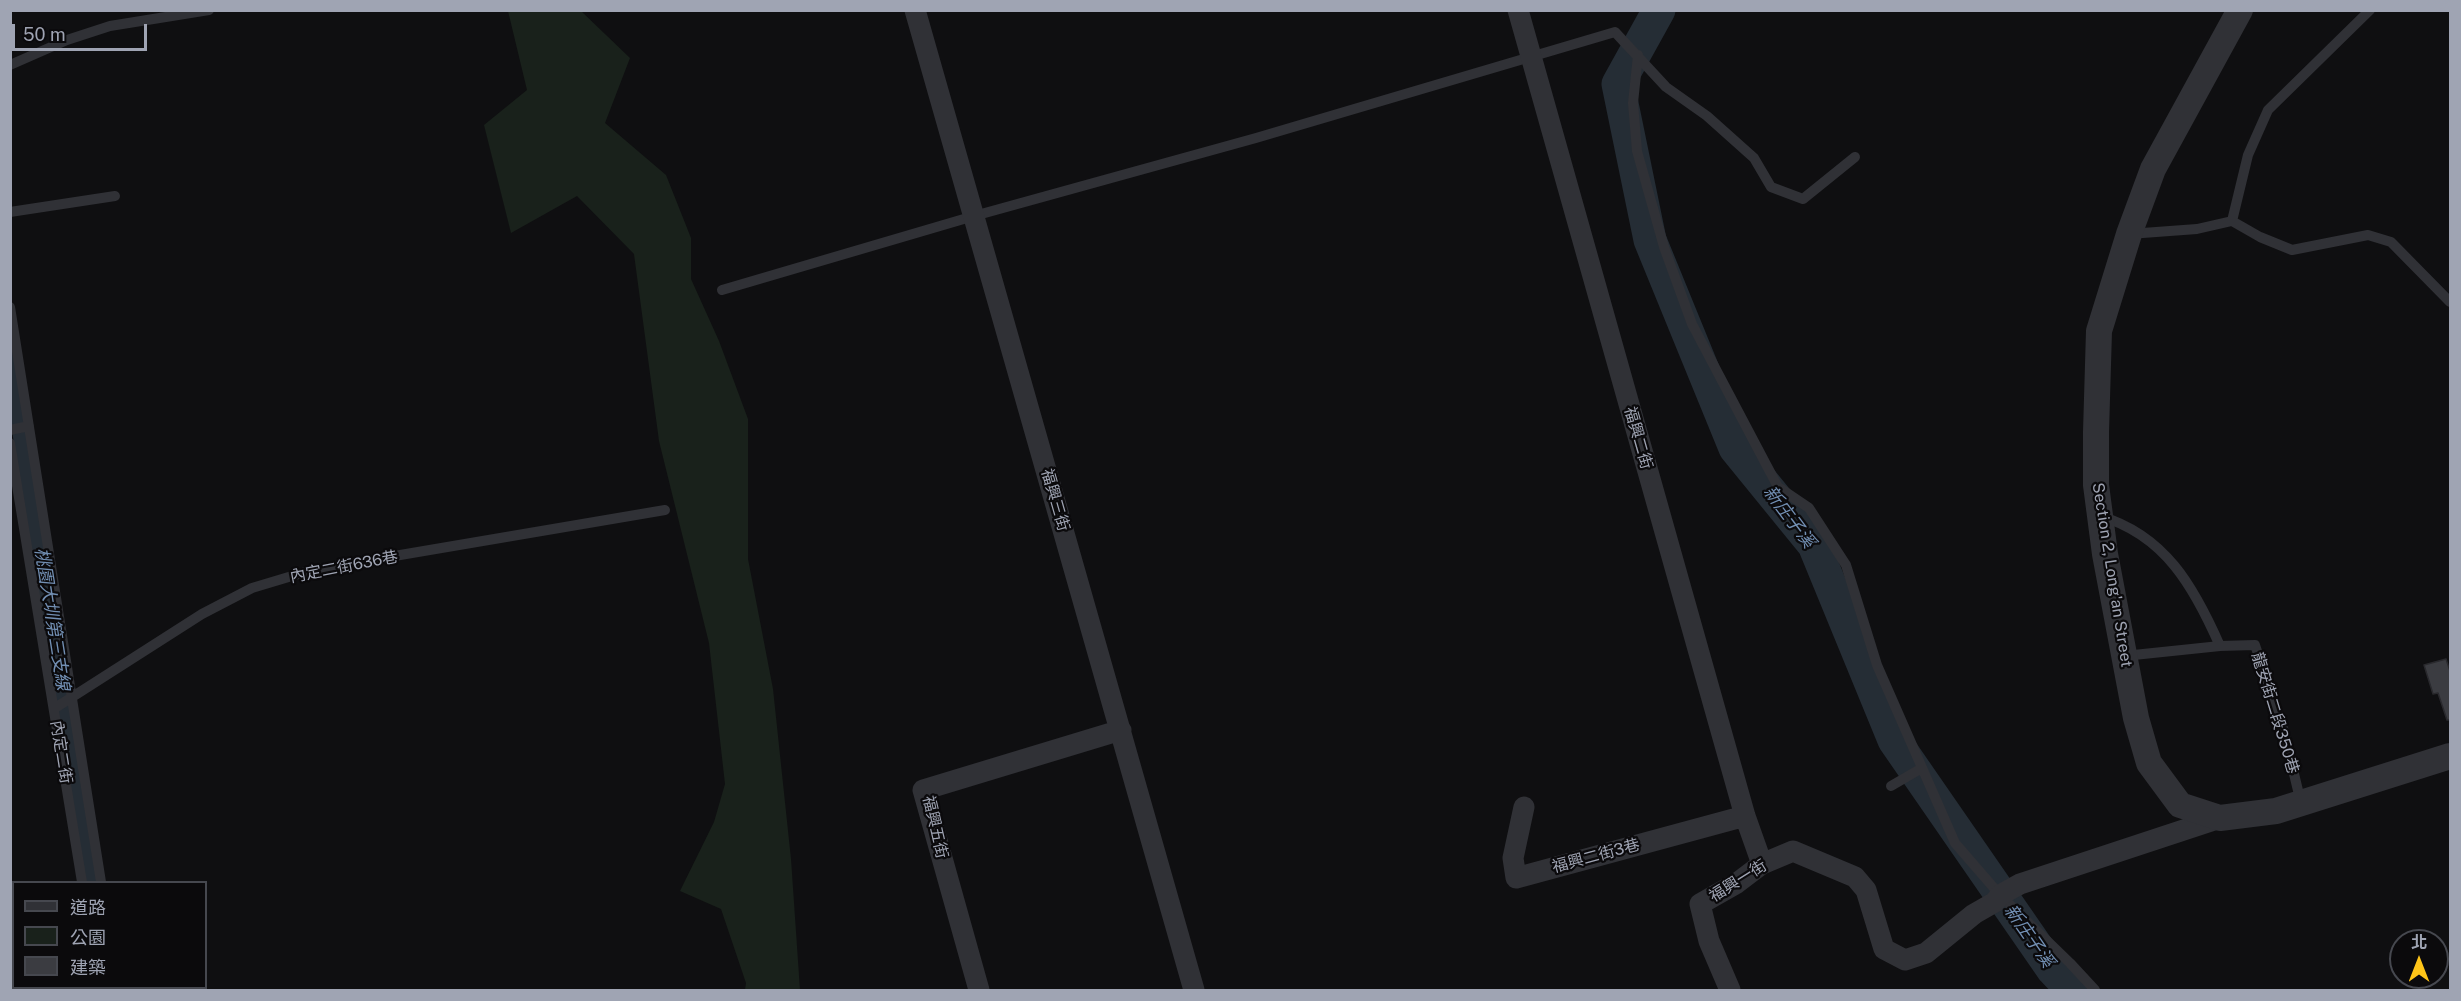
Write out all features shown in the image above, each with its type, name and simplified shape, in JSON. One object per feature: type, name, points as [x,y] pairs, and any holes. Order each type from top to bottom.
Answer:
[{"type":"street","name":"福興三街","points":[[915,10],[1194,990]]},
{"type":"street","name":"福興二街","points":[[1518,10],[1745,816],[1762,864]]},
{"type":"street","name":"Section 2, Long'an Street","points":[[2240,10],[2153,169],[2129,234],[2099,331],[2096,485],[2136,718],[2149,763],[2180,805],[2220,818],[2276,811],[2451,756]]},
{"type":"street","name":"福興五街","points":[[979,990],[923,790],[1121,730]]},
{"type":"street","name":"福興二街3巷","points":[[1524,807],[1513,858],[1516,878],[1745,816]]},
{"type":"street","points":[[1997,898],[2020,884],[2220,818]]},
{"type":"street","name":"福興一街","points":[[1730,990],[1709,942],[1700,904],[1737,883],[1762,864],[1793,851],[1855,877],[1866,890],[1884,949],[1905,960],[1926,954],[1997,898]]},
{"type":"lane","points":[[10,65],[67,40],[110,26],[209,10]]},
{"type":"lane","points":[[2232,221],[2248,155],[2268,110],[2370,10]]},
{"type":"lane","points":[[722,290],[974,216],[1256,138],[1530,55],[1615,32],[1666,87],[1707,116],[1754,158],[1771,187],[1803,199],[1855,157]]},
{"type":"lane","points":[[1638,55],[1633,103],[1637,151],[1664,247],[1692,324],[1778,486],[1809,508],[1846,566],[1876,665],[1955,843],[1997,898],[2070,963],[2095,990]]},
{"type":"lane","points":[[10,212],[115,195]]},
{"type":"lane","points":[[2129,234],[2197,229],[2232,221],[2260,237],[2292,250],[2368,235],[2391,242],[2451,302]]},
{"type":"lane","points":[[10,307],[101,881]]},
{"type":"lane","points":[[10,430],[28,427]]},
{"type":"lane","name":"內定二街","points":[[10,443],[82,881]]},
{"type":"lane","name":"內定二街636巷","points":[[55,707],[202,614],[252,588],[312,570],[665,510]]},
{"type":"lane","points":[[2100,516],[2124,523],[2169,556],[2204,609],[2220,646]]},
{"type":"lane","name":"龍安街二段350巷","points":[[2124,657],[2220,646],[2255,645],[2283,728],[2301,803]]},
{"type":"lane","points":[[1891,786],[1922,768]]},
{"type":"green space","points":[[508,11],[581,11],[630,58],[605,123],[666,175],[691,238],[691,279],[719,341],[748,419],[748,559],[773,689],[791,859],[800,990],[745,990],[746,983],[721,909],[680,891],[714,822],[725,784],[709,643],[659,441],[634,254],[577,196],[511,233],[484,125],[527,90]]},
{"type":"building","points":[[2446,659],[2451,674],[2451,720],[2447,720],[2438,693],[2433,694],[2424,665]]},
{"type":"waterway","name":"新庄子溪","points":[[1659,10],[1618,84],[1650,240],[1735,448],[1814,545],[1894,740],[2053,970],[2072,990]]},
{"type":"waterway","name":"桃園大圳第三支線","points":[[10,355],[94,881]]}]
